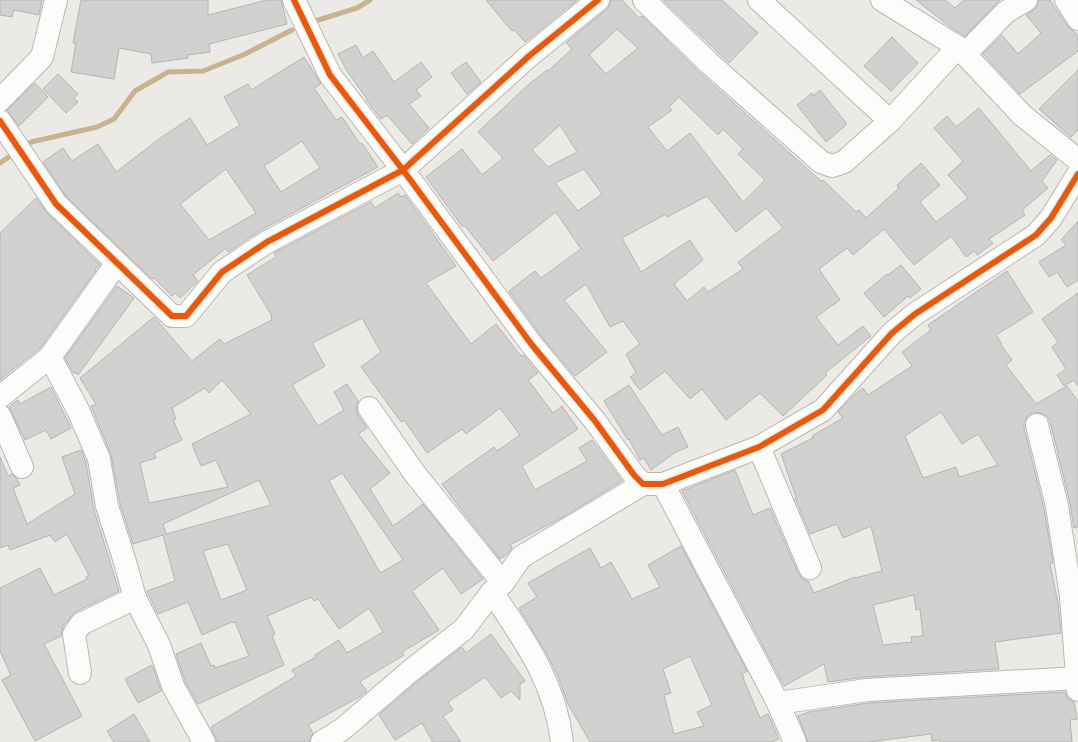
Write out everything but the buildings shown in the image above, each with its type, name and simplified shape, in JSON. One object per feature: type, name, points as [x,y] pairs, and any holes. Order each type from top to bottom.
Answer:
[{"type":"street","points":[[0,100],[42,57],[56,0]]},
{"type":"street","points":[[294,0],[330,75],[403,170],[532,345],[596,421],[634,475],[653,484],[778,703],[795,742]]},
{"type":"street","points":[[0,121],[56,204],[172,316],[186,316],[222,272],[267,242],[403,170],[529,56],[598,0]]},
{"type":"street","points":[[644,0],[709,63],[821,162],[832,166],[844,162],[890,121],[961,51],[1006,12],[1026,0]]},
{"type":"street","points":[[759,0],[890,121]]},
{"type":"street","points":[[882,0],[961,51],[1022,115],[1078,160]]},
{"type":"street","points":[[1066,0],[1078,19]]},
{"type":"street","points":[[322,742],[344,728],[409,672],[464,630],[521,557],[653,484],[759,447],[823,410],[892,334],[915,314],[1036,235],[1051,218],[1078,174]]},
{"type":"street","points":[[0,397],[50,357],[116,263]]},
{"type":"street","points":[[50,357],[78,410],[99,459],[107,506],[125,562],[134,598],[159,645],[173,686],[204,742]]},
{"type":"street","points":[[370,408],[415,474],[498,588],[548,685],[560,721],[562,742]]},
{"type":"street","points":[[0,416],[22,467]]},
{"type":"street","points":[[778,703],[867,690],[1077,676],[1071,596],[1058,506],[1037,425]]},
{"type":"street","points":[[759,447],[810,568]]},
{"type":"street","points":[[80,673],[74,634],[81,624],[134,598]]},
{"type":"waterway","points":[[312,22],[357,8],[370,0]]},
{"type":"waterway","points":[[25,146],[31,142],[97,127],[114,119],[135,91],[168,72],[203,71],[243,55],[292,30]]},
{"type":"waterway","points":[[0,163],[16,152]]},
{"type":"cycle path","points":[[294,0],[330,75],[403,170],[532,345],[595,421],[634,475],[643,484],[663,484],[759,447],[823,410],[892,333],[915,314],[1036,235],[1051,218],[1078,174]]},
{"type":"cycle path","points":[[0,121],[56,204],[172,316],[186,316],[222,272],[267,242],[403,170],[529,56],[598,0]]}]
